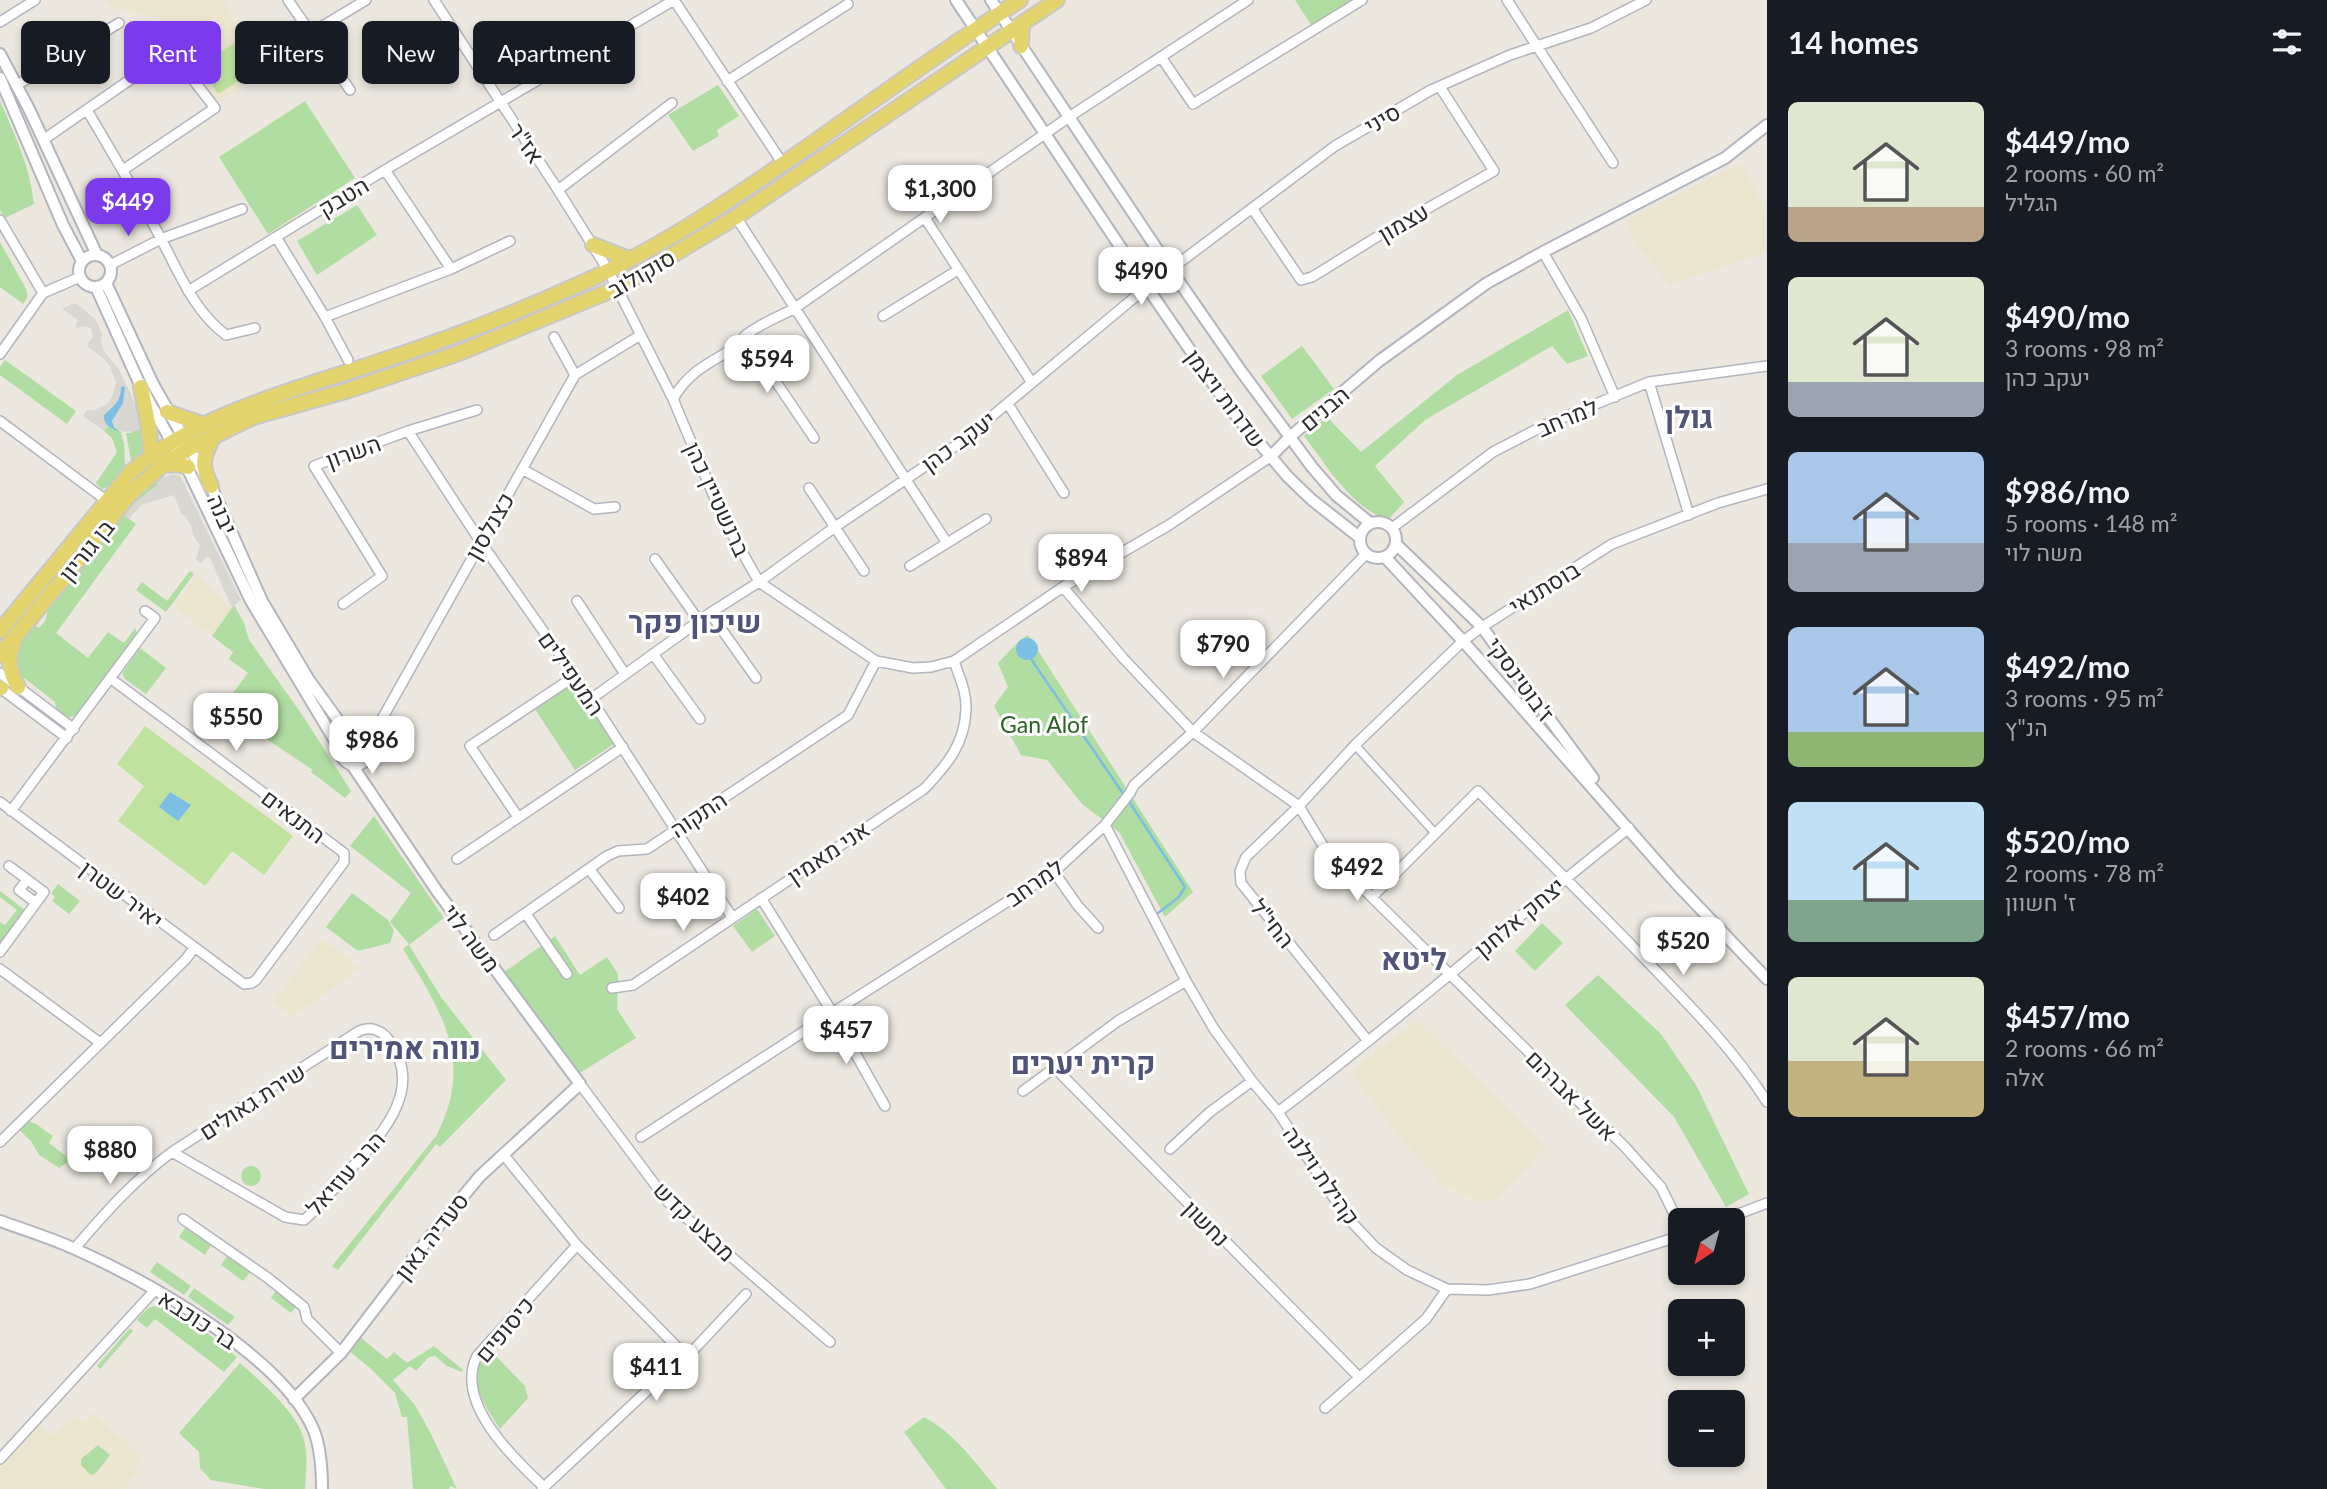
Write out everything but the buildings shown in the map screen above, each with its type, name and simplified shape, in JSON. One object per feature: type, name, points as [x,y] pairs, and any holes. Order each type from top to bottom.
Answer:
[{"type":"main road","name":"סוקולוב","points":[[183,450],[237,410],[460,335],[629,260],[783,164],[1020,0]]},
{"type":"main road","name":"סוקולוב","points":[[210,430],[349,390],[459,353],[618,288],[736,217],[1057,0]]},
{"type":"main road","points":[[1016,27],[1021,46]]},
{"type":"main road","points":[[593,245],[629,260]]},
{"type":"main road","points":[[141,387],[149,428],[150,456]]},
{"type":"main road","points":[[167,412],[210,430],[203,468],[211,486]]},
{"type":"main road","name":"בן גוריון","points":[[0,631],[131,472],[150,456],[183,450]]},
{"type":"main road","name":"בן גוריון","points":[[0,654],[129,495],[163,465],[177,464],[183,450]]},
{"type":"main road","points":[[18,687],[10,670],[9,654],[19,632]]},
{"type":"street","points":[[0,22],[35,0]]},
{"type":"street","points":[[288,0],[303,21]]},
{"type":"street","points":[[331,21],[366,0]]},
{"type":"street","name":"אז\"ר","points":[[434,0],[558,190],[618,288]]},
{"type":"street","points":[[673,0],[783,164]]},
{"type":"street","name":"הטבק","points":[[188,291],[385,170],[673,0]]},
{"type":"street","name":"שדרות ויצמן","points":[[956,0],[1229,407],[1270,457],[1312,500],[1359,537]]},
{"type":"street","points":[[991,0],[999,13],[1016,27]]},
{"type":"street","points":[[673,399],[682,382],[718,356],[733,349],[745,336],[795,308],[1069,117],[1248,0]]},
{"type":"street","points":[[1161,57],[1193,104],[1362,0]]},
{"type":"street","points":[[1507,0],[1613,163]]},
{"type":"street","name":"סיני","points":[[1147,287],[1335,146],[1431,90],[1510,55],[1591,28],[1646,0]]},
{"type":"street","points":[[727,80],[848,4]]},
{"type":"street","points":[[17,85],[119,23]]},
{"type":"street","name":"שדרות ויצמן","points":[[1021,46],[1241,371],[1312,467],[1336,495],[1370,523]]},
{"type":"street","points":[[0,54],[97,255]]},
{"type":"street","points":[[43,140],[169,55],[174,55],[215,108],[123,170]]},
{"type":"street","points":[[0,78],[63,225],[82,261]]},
{"type":"street","points":[[346,84],[350,90]]},
{"type":"street","name":"עצמון","points":[[1252,208],[1301,280],[1312,277],[1493,171],[1440,87]]},
{"type":"street","points":[[558,190],[672,103]]},
{"type":"street","points":[[87,110],[123,170],[188,291],[213,326],[226,335],[255,328]]},
{"type":"street","name":"הבנים","points":[[876,661],[913,668],[954,661],[1063,587],[1169,525],[1270,457],[1291,436],[1400,346],[1487,283],[1725,158],[1767,125]]},
{"type":"street","points":[[385,170],[451,269]]},
{"type":"street","points":[[110,265],[161,239],[242,209]]},
{"type":"street","points":[[736,217],[947,543]]},
{"type":"street","points":[[925,218],[1032,383]]},
{"type":"street","points":[[0,220],[43,293]]},
{"type":"street","points":[[276,237],[348,360]]},
{"type":"street","points":[[325,317],[451,269],[510,241]]},
{"type":"street","points":[[1544,251],[1581,318],[1615,397]]},
{"type":"street","points":[[97,255],[110,265],[111,275],[101,285],[86,285],[80,277],[80,266],[82,261],[97,255]]},
{"type":"street","points":[[883,316],[958,270]]},
{"type":"street","points":[[0,354],[43,293],[80,277]]},
{"type":"street","points":[[101,285],[141,387],[183,450],[250,601],[344,760],[352,765],[361,764],[367,758]]},
{"type":"street","name":"יבנה","points":[[101,285],[167,412],[183,450],[211,486],[262,601],[309,680],[351,738]]},
{"type":"street","name":"יעקב כהן","points":[[592,699],[710,613],[961,442],[1147,287]]},
{"type":"street","name":"ברנשטיין כהן","points":[[618,288],[639,336],[673,399],[723,518],[759,582],[876,661]]},
{"type":"street","name":"כצנלסון","points":[[364,741],[373,736],[575,374],[639,336]]},
{"type":"street","points":[[745,336],[814,438]]},
{"type":"street","points":[[554,337],[575,374]]},
{"type":"street","name":"למרחב","points":[[1392,528],[1493,452],[1545,425],[1649,382],[1767,366]]},
{"type":"street","points":[[1649,382],[1689,514]]},
{"type":"street","points":[[1008,404],[1064,493]]},
{"type":"street","name":"השרון","points":[[344,604],[382,576],[314,466],[408,431],[477,410]]},
{"type":"street","points":[[0,421],[107,501]]},
{"type":"street","name":"המעפילים","points":[[408,431],[480,541],[592,699],[732,917]]},
{"type":"street","points":[[522,468],[594,509],[615,507]]},
{"type":"street","points":[[810,488],[864,571]]},
{"type":"street","name":"בוסתנאי","points":[[1299,806],[1355,745],[1463,641],[1482,627],[1612,544],[1689,514],[1767,489]]},
{"type":"street","points":[[910,566],[986,519]]},
{"type":"street","points":[[1381,522],[1392,528],[1396,544],[1390,554],[1385,557],[1372,557],[1366,554],[1359,537],[1365,527],[1370,523],[1381,522]]},
{"type":"street","name":"ז'בוטינסקי","points":[[1396,544],[1482,627],[1629,828]]},
{"type":"street","name":"למרחב","points":[[641,1137],[1054,872],[1105,825],[1134,785],[1193,732],[1366,554]]},
{"type":"street","name":"ז'בוטינסקי","points":[[1385,557],[1463,641],[1674,881],[1767,979]]},
{"type":"street","points":[[655,559],[699,621]]},
{"type":"street","points":[[1063,587],[1123,658],[1193,732],[1299,806]]},
{"type":"street","points":[[577,601],[625,674]]},
{"type":"street","points":[[710,613],[756,678]]},
{"type":"street","points":[[11,811],[110,678],[144,622]]},
{"type":"street","points":[[653,654],[699,719]]},
{"type":"street","name":"התקוה","points":[[494,935],[607,856],[618,851],[647,849],[848,715],[876,661]]},
{"type":"street","name":"אני מאמין","points":[[612,988],[633,985],[924,789],[947,765],[957,745],[966,708],[954,661]]},
{"type":"street","points":[[0,673],[74,729]]},
{"type":"street","points":[[518,817],[470,746],[575,676]]},
{"type":"street","name":"התנאים","points":[[110,678],[344,853],[344,862],[256,980],[244,984]]},
{"type":"street","points":[[0,688],[66,738]]},
{"type":"street","points":[[341,751],[344,743],[351,738],[364,741],[369,749],[368,790]]},
{"type":"street","points":[[1355,745],[1435,834]]},
{"type":"street","points":[[457,859],[623,747]]},
{"type":"street","name":"משה לוי","points":[[352,765],[437,891],[580,1083]]},
{"type":"street","points":[[1372,897],[1478,791],[1714,1031],[1742,1064],[1767,1102]]},
{"type":"street","name":"יאיר שטרן","points":[[0,802],[244,984]]},
{"type":"street","name":"אשל אברהם","points":[[1299,806],[1328,854],[1634,1157],[1661,1187],[1671,1208]]},
{"type":"street","name":"החי\"ל","points":[[1299,806],[1246,858],[1240,871],[1241,883],[1368,1041]]},
{"type":"street","name":"קהילת וילנה","points":[[1105,825],[1186,981],[1214,1028],[1278,1112],[1345,1214],[1376,1248],[1407,1270],[1447,1289],[1488,1290],[1530,1284],[1668,1240]]},
{"type":"street","name":"יצחק אלחנן","points":[[1278,1112],[1629,828]]},
{"type":"street","points":[[0,952],[44,892],[9,866]]},
{"type":"street","points":[[590,870],[619,908]]},
{"type":"street","points":[[1054,872],[1078,906],[1098,928]]},
{"type":"street","points":[[761,898],[832,1012],[885,1105]]},
{"type":"street","points":[[526,914],[567,974]]},
{"type":"street","points":[[0,1142],[186,959],[194,948]]},
{"type":"street","points":[[0,969],[99,1042]]},
{"type":"street","points":[[1023,1091],[1118,1021],[1186,981]]},
{"type":"street","name":"הרב עוזיאל","points":[[172,1152],[285,1217],[304,1220],[381,1135],[396,1109],[403,1084],[400,1063],[387,1038],[378,1030]]},
{"type":"street","name":"שירת גאולים","points":[[75,1248],[129,1187],[172,1152],[359,1031],[378,1030]]},
{"type":"street","name":"נחשון","points":[[1055,1068],[1359,1377]]},
{"type":"street","points":[[1170,1149],[1210,1112],[1252,1081]]},
{"type":"street","name":"סעדיה גאון","points":[[294,1399],[341,1353],[462,1196],[580,1083]]},
{"type":"street","name":"מבצע קדש","points":[[580,1083],[668,1202],[830,1342]]},
{"type":"street","points":[[503,1154],[577,1245],[678,1348],[680,1360]]},
{"type":"street","points":[[1745,1212],[1767,1203]]},
{"type":"street","points":[[183,1219],[268,1278],[304,1307],[307,1318],[341,1353]]},
{"type":"street","name":"בר כוכבא","points":[[0,1221],[75,1248],[155,1290],[224,1332],[258,1361],[294,1399],[314,1431],[321,1463],[322,1489]]},
{"type":"street","name":"כיסופים","points":[[543,1488],[513,1458],[475,1402],[471,1369],[477,1356],[577,1245]]},
{"type":"street","points":[[1325,1408],[1426,1319],[1447,1289]]},
{"type":"street","points":[[0,1459],[155,1290]]},
{"type":"street","points":[[543,1488],[680,1360],[686,1358],[746,1294]]},
{"type":"shaded area","points":[[105,0],[227,0],[224,3],[235,21],[235,84],[246,84],[217,103],[205,84],[221,84],[221,21],[166,21],[108,6]]},
{"type":"shaded area","points":[[1742,162],[1767,215],[1767,252],[1670,285],[1637,245],[1626,220]]},
{"type":"shaded area","points":[[77,304],[95,319],[103,335],[103,350],[120,371],[138,410],[142,424],[138,431],[117,430],[112,421],[117,411],[104,421],[108,426],[104,431],[83,416],[87,410],[95,410],[107,404],[116,383],[110,366],[88,347],[93,337],[91,329],[86,326],[75,328],[78,320],[62,309]]},
{"type":"shaded area","points":[[173,474],[180,476],[241,600],[232,608],[210,558],[207,556],[201,563],[196,559],[200,545],[193,535],[191,525],[182,515],[174,495],[141,505],[129,519],[124,515],[158,485],[159,479]]},
{"type":"shaded area","points":[[197,575],[232,608],[212,636],[174,607]]},
{"type":"shaded area","points":[[321,938],[362,968],[293,1017],[273,1002]]},
{"type":"shaded area","points":[[1417,1020],[1546,1147],[1495,1200],[1478,1202],[1440,1182],[1399,1137],[1351,1072]]},
{"type":"shaded area","points":[[92,1412],[142,1458],[135,1467],[140,1472],[137,1476],[134,1475],[123,1489],[0,1489],[0,1468],[38,1424],[51,1436],[76,1416],[82,1422]]},
{"type":"green space","points":[[1295,0],[1352,0],[1311,25]]},
{"type":"green space","points":[[235,43],[235,83],[218,94],[212,84],[221,84],[221,52]]},
{"type":"green space","points":[[718,85],[739,116],[717,130],[719,136],[693,151],[668,115]]},
{"type":"green space","points":[[0,101],[25,164],[34,204],[5,218],[0,210]]},
{"type":"green space","points":[[305,101],[355,178],[268,234],[219,157]]},
{"type":"green space","points":[[357,205],[377,235],[317,275],[297,241]]},
{"type":"green space","points":[[0,242],[26,289],[28,296],[23,304],[0,287]]},
{"type":"green space","points":[[1568,310],[1588,356],[1567,364],[1552,346],[1425,420],[1375,466],[1404,502],[1388,520],[1362,506],[1351,496],[1304,436],[1327,417],[1361,452],[1457,375]]},
{"type":"green space","points":[[1302,346],[1334,389],[1292,419],[1261,376]]},
{"type":"green space","points":[[5,360],[76,411],[67,424],[0,375],[0,367]]},
{"type":"green space","points":[[142,421],[146,451],[131,460],[126,433],[131,433]]},
{"type":"green space","points":[[108,426],[121,432],[125,466],[109,486],[102,489],[96,483],[117,452],[112,438],[104,431]]},
{"type":"green space","points":[[157,482],[158,485],[124,515],[136,524],[56,633],[88,658],[108,632],[124,643],[135,628],[137,633],[77,715],[67,718],[56,709],[55,702],[23,677],[22,683],[18,680],[14,651],[33,624],[39,628],[45,621],[49,607],[125,510]]},
{"type":"green space","points":[[190,571],[194,574],[166,612],[136,590],[142,582],[167,601]]},
{"type":"green space","points":[[234,605],[244,623],[249,640],[303,716],[351,791],[345,798],[311,772],[313,770],[265,738],[277,721],[261,709],[248,725],[223,706],[248,673],[229,659],[233,652],[212,636]]},
{"type":"green space","name":"Gan Alof","points":[[1028,635],[1193,892],[1165,917],[1119,832],[1082,804],[1047,760],[1021,755],[994,706],[1008,687],[998,663]]},
{"type":"green space","points":[[140,648],[166,668],[146,694],[125,679],[122,673]]},
{"type":"green space","points":[[574,683],[614,744],[575,770],[535,709]]},
{"type":"green space","points":[[145,726],[293,836],[264,875],[232,851],[205,886],[118,821],[144,786],[117,764]]},
{"type":"green space","points":[[374,816],[444,918],[409,945],[441,997],[506,1080],[440,1147],[436,1144],[338,1270],[332,1266],[436,1136],[453,1084],[449,1038],[441,1016],[403,949],[409,944],[390,922],[411,893],[350,846]]},
{"type":"green space","points":[[58,884],[80,901],[69,914],[52,901],[55,897],[51,893]]},
{"type":"green space","points":[[0,891],[25,910],[0,944],[0,922],[5,925],[17,910],[0,897]]},
{"type":"green space","points":[[352,893],[388,920],[394,931],[390,943],[358,951],[326,927]]},
{"type":"green space","points":[[757,909],[775,936],[752,952],[733,926]]},
{"type":"green space","points":[[1542,923],[1563,943],[1535,971],[1515,951]]},
{"type":"green space","points":[[555,936],[580,975],[607,957],[618,974],[617,1009],[636,1038],[578,1074],[503,973]]},
{"type":"green space","points":[[1598,975],[1661,1034],[1696,1085],[1749,1194],[1726,1207],[1674,1117],[1565,1005]]},
{"type":"green space","points":[[26,1120],[53,1136],[49,1143],[71,1160],[59,1168],[39,1155],[31,1141],[18,1129]]},
{"type":"green space","points":[[251,1166],[258,1169],[261,1176],[258,1183],[251,1186],[244,1183],[241,1176],[244,1169]]},
{"type":"green space","points":[[185,1228],[211,1245],[205,1255],[179,1237]]},
{"type":"green space","points":[[228,1255],[251,1271],[243,1281],[221,1265]]},
{"type":"green space","points":[[157,1262],[191,1286],[184,1295],[150,1272]]},
{"type":"green space","points":[[194,1288],[235,1317],[228,1325],[188,1297]]},
{"type":"green space","points":[[276,1290],[297,1305],[291,1313],[271,1298]]},
{"type":"green space","points":[[158,1305],[206,1332],[237,1357],[224,1372],[155,1319],[147,1328],[137,1320],[148,1308]]},
{"type":"green space","points":[[130,1328],[133,1331],[100,1369],[97,1366]]},
{"type":"green space","points":[[360,1337],[387,1359],[394,1352],[407,1363],[434,1346],[463,1370],[462,1372],[447,1366],[435,1356],[429,1357],[416,1371],[410,1366],[393,1380],[415,1405],[457,1489],[450,1486],[449,1489],[413,1489],[407,1417],[402,1417],[395,1393],[349,1351]]},
{"type":"green space","points":[[488,1348],[525,1386],[528,1398],[500,1429],[482,1399],[476,1379],[480,1358]]},
{"type":"green space","points":[[240,1363],[275,1396],[298,1425],[306,1447],[305,1489],[264,1489],[211,1480],[200,1468],[199,1452],[179,1433]]},
{"type":"green space","points":[[924,1417],[955,1440],[997,1489],[946,1489],[904,1432]]},
{"type":"green space","points":[[98,1445],[110,1455],[96,1473],[91,1475],[81,1465],[81,1459]]},
{"type":"water","points":[[125,386],[123,403],[112,421],[120,432],[106,424],[104,415],[116,403],[121,387]]},
{"type":"water","points":[[1027,638],[1035,641],[1038,649],[1035,657],[1027,660],[1019,657],[1016,649],[1019,641]]},
{"type":"water","points":[[170,792],[191,805],[178,821],[159,807]]},
{"type":"waterway","points":[[1031,659],[1124,795]]},
{"type":"waterway","points":[[1128,800],[1185,887],[1178,898],[1154,916]]},
{"type":"district","name":"גולן","points":[[1689,416]]},
{"type":"district","name":"שיכון פקר","points":[[695,621]]},
{"type":"district","name":"ליטא","points":[[1414,958]]},
{"type":"district","name":"נווה אמירים","points":[[405,1047]]},
{"type":"district","name":"קרית יערים","points":[[1083,1062]]}]
